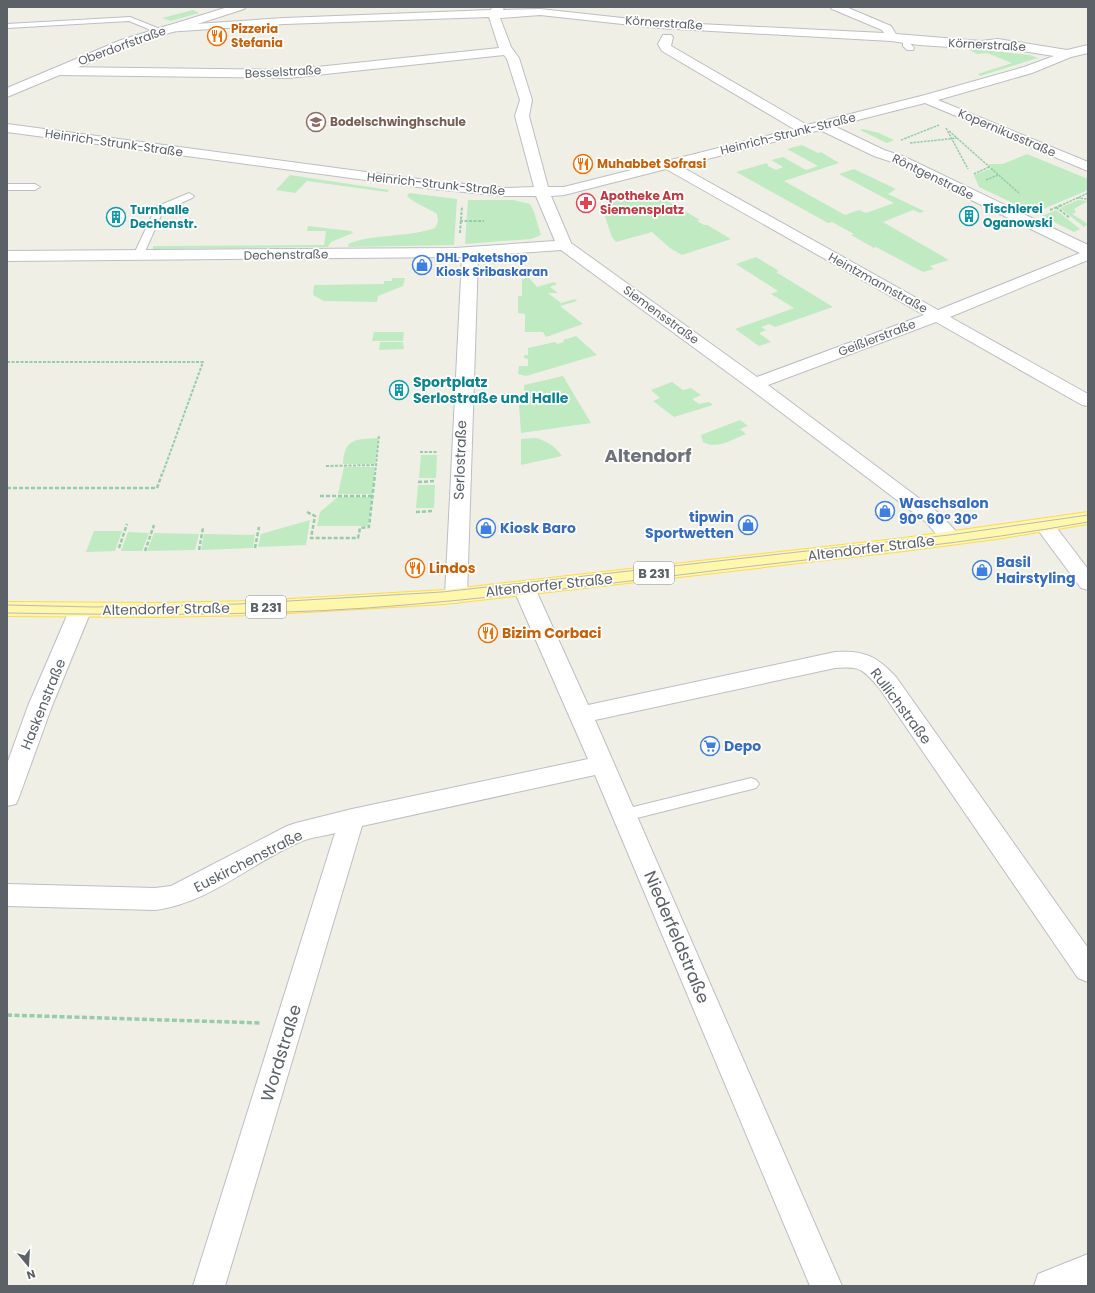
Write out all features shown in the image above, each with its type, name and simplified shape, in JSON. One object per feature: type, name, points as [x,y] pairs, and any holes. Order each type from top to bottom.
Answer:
[{"type":"main road","name":"Altendorfer Straße","points":[[7,609],[80,611],[324,605],[456,596],[952,538],[1045,526],[1088,518]]},
{"type":"street","points":[[836,7],[887,28],[891,37]]},
{"type":"street","name":"Körnerstraße","points":[[235,8],[261,22]]},
{"type":"street","name":"Oberdorfstraße","points":[[7,93],[125,42],[235,8]]},
{"type":"street","points":[[496,10],[494,18],[500,37],[513,58],[526,100],[522,116],[542,192],[564,245]]},
{"type":"street","name":"Körnerstraße","points":[[164,30],[261,22],[496,10],[552,10],[659,25],[673,24],[891,37],[908,44],[963,47],[998,44],[1030,47],[1067,54]]},
{"type":"street","points":[[673,24],[680,14]]},
{"type":"street","points":[[667,37],[664,44],[666,48],[804,129]]},
{"type":"street","name":"Heinrich-Strunk-Straße","points":[[7,128],[440,186],[506,192],[573,190],[804,129],[926,99],[1028,70],[1067,54],[1088,49]]},
{"type":"street","name":"Besselstraße","points":[[58,71],[288,74],[507,50]]},
{"type":"street","name":"Kopernikusstraße","points":[[926,99],[1088,167]]},
{"type":"street","name":"Röntgenstraße","points":[[820,125],[879,153],[900,160],[1088,251]]},
{"type":"street","name":"Heintzmannstraße","points":[[669,165],[1088,401]]},
{"type":"street","name":"Dechenstraße","points":[[7,256],[470,253],[564,245]]},
{"type":"street","name":"Siemensstraße","points":[[564,245],[755,384],[933,518],[952,538]]},
{"type":"street","name":"Serlostraße","points":[[456,596],[470,253]]},
{"type":"street","name":"Geißlerstraße","points":[[755,384],[937,316],[1088,255]]},
{"type":"street","points":[[1045,526],[1088,583]]},
{"type":"street","name":"Niederfeldstraße","points":[[524,588],[582,714],[602,765],[625,815],[826,1286]]},
{"type":"street","name":"Haskenstraße","points":[[7,797],[40,706],[80,611]]},
{"type":"street","name":"Rullichstraße","points":[[582,714],[835,660],[852,658],[866,661],[875,668],[888,683],[1088,970]]},
{"type":"street","name":"Euskirchenstraße","points":[[7,895],[155,899],[172,897],[188,891],[296,833],[352,819],[602,765]]},
{"type":"street","name":"Wordstraße","points":[[209,1286],[352,819]]},
{"type":"street","points":[[1050,1286],[1088,1270]]},
{"type":"lane","points":[[7,26],[130,19],[164,30]]},
{"type":"lane","points":[[7,187],[35,187]]},
{"type":"lane","points":[[138,256],[159,209],[189,196]]},
{"type":"lane","points":[[625,815],[751,784]]},
{"type":"path","points":[[894,142],[941,125]]},
{"type":"path","points":[[971,176],[945,127],[1022,197]]},
{"type":"path","points":[[907,143],[957,138]]},
{"type":"path","points":[[1077,198],[1088,199]]},
{"type":"path","points":[[460,234],[462,203]]},
{"type":"path","points":[[460,221],[484,221]]},
{"type":"path","points":[[7,362],[203,362],[157,488],[7,488]]},
{"type":"path","points":[[307,512],[315,516],[311,538],[358,538],[360,528],[369,527],[379,435]]},
{"type":"path","points":[[420,452],[442,452]]},
{"type":"path","points":[[326,466],[376,466]]},
{"type":"path","points":[[418,482],[440,481]]},
{"type":"path","points":[[320,496],[372,496]]},
{"type":"path","points":[[416,512],[438,511]]},
{"type":"path","points":[[119,548],[128,524]]},
{"type":"path","points":[[145,551],[154,526]]},
{"type":"path","points":[[255,548],[259,527]]},
{"type":"path","points":[[199,550],[203,528]]},
{"type":"path","points":[[7,1015],[268,1023],[291,1021]]},
{"type":"green space","points":[[193,10],[199,13],[171,21],[162,18]]},
{"type":"green space","points":[[970,50],[1030,55],[1038,58],[980,76],[978,74],[1012,63],[987,53],[977,54]]},
{"type":"green space","points":[[863,129],[879,133],[894,140],[887,143],[860,130]]},
{"type":"green space","points":[[802,145],[818,153],[821,152],[839,163],[784,181],[845,215],[859,210],[866,213],[894,203],[839,174],[854,169],[896,189],[888,194],[924,211],[920,213],[913,210],[883,222],[949,260],[930,266],[934,269],[923,272],[876,247],[874,248],[851,235],[854,234],[832,222],[828,223],[736,172],[767,163],[768,166],[776,170],[783,167],[771,160],[783,157],[806,170],[818,166],[787,149]]},
{"type":"green space","points":[[1027,154],[1088,179],[1088,190],[1034,213],[979,187],[974,175],[992,168],[988,164],[1003,164]]},
{"type":"green space","points":[[290,175],[389,190],[387,192],[307,181],[295,193],[276,190]]},
{"type":"green space","points":[[651,191],[700,220],[697,221],[731,239],[682,255],[670,248],[652,232],[616,242],[612,237],[601,205]]},
{"type":"green space","points":[[409,193],[457,199],[454,245],[349,247],[348,244],[369,238],[413,233],[435,228],[438,222],[437,214],[410,199],[407,196]]},
{"type":"green space","points":[[468,200],[513,200],[530,204],[541,235],[531,239],[465,244]]},
{"type":"green space","points":[[1078,200],[1088,201],[1074,209],[1076,212],[1072,214],[1088,224],[1084,227],[1060,208]]},
{"type":"green space","points":[[1056,210],[1080,229],[1074,232],[1042,216]]},
{"type":"green space","points":[[308,226],[351,231],[353,233],[331,242],[328,247],[153,249],[153,246],[324,245],[326,231],[307,231]]},
{"type":"green space","points":[[756,257],[779,271],[776,272],[833,307],[775,327],[769,324],[761,327],[766,330],[759,333],[771,342],[759,346],[735,329],[794,308],[771,294],[778,291],[736,264]]},
{"type":"green space","points":[[392,278],[405,278],[403,286],[378,296],[377,302],[324,301],[313,295],[314,285],[384,284],[384,281],[392,281]]},
{"type":"green space","points":[[529,278],[537,287],[554,282],[557,284],[550,287],[558,293],[548,293],[561,303],[575,299],[577,301],[560,306],[583,324],[546,337],[543,332],[525,332],[525,314],[518,313],[518,296],[522,296],[522,279]]},
{"type":"green space","points":[[374,332],[404,332],[403,341],[372,341]]},
{"type":"green space","points":[[576,336],[597,355],[526,376],[518,374],[519,366],[528,366],[528,359],[524,358],[524,355],[528,355],[528,348],[555,342],[557,344],[564,342],[563,340]]},
{"type":"green space","points":[[380,342],[403,342],[404,349],[379,350]]},
{"type":"green space","points":[[563,376],[591,423],[521,433],[519,405],[524,404],[524,385]]},
{"type":"green space","points":[[672,382],[683,390],[691,388],[701,395],[692,399],[699,404],[709,402],[713,405],[674,417],[653,401],[660,398],[651,390]]},
{"type":"green space","points":[[740,420],[748,426],[740,429],[746,434],[730,441],[714,445],[703,442],[701,435]]},
{"type":"green space","points":[[378,438],[375,464],[343,464],[348,445],[352,442],[363,439]]},
{"type":"green space","points":[[536,438],[550,444],[557,449],[562,456],[521,465],[521,439]]},
{"type":"green space","points":[[421,455],[437,455],[436,478],[419,478]]},
{"type":"green space","points":[[344,467],[375,467],[372,494],[338,494]]},
{"type":"green space","points":[[418,485],[435,485],[434,508],[416,508]]},
{"type":"green space","points":[[338,497],[372,497],[368,526],[317,526],[320,512]]},
{"type":"green space","points":[[310,520],[306,545],[258,547],[261,534]]},
{"type":"green space","points":[[94,531],[122,531],[115,551],[86,552]]},
{"type":"green space","points":[[128,532],[149,533],[142,551],[121,551]]},
{"type":"green space","points":[[154,533],[199,534],[195,550],[147,551]]},
{"type":"green space","points":[[204,534],[255,534],[253,548],[201,550]]},
{"type":"tram line","points":[[7,605],[94,607],[238,604],[442,592],[949,535],[1088,515]]},
{"type":"tram line","points":[[7,613],[232,614],[367,608],[552,590],[912,548],[1088,522]]},
{"type":"place","name":"Pizzeria Stefania","points":[[217,36]]},
{"type":"place","name":"Bodelschwinghschule","points":[[316,122]]},
{"type":"place","name":"Muhabbet Sofrasi","points":[[583,164]]},
{"type":"place","name":"Apotheke Am Siemensplatz","points":[[586,203]]},
{"type":"place","name":"Tischlerei Oganowski","points":[[969,216]]},
{"type":"place","name":"Turnhalle Dechenstr.","points":[[116,217]]},
{"type":"place","name":"DHL Paketshop Kiosk Sribaskaran","points":[[422,265]]},
{"type":"place","name":"Sportplatz Serlostraße und Halle","points":[[399,390]]},
{"type":"place","name":"Waschsalon 90° 60° 30°","points":[[885,511]]},
{"type":"place","name":"tipwin Sportwetten","points":[[748,525]]},
{"type":"place","name":"Kiosk Baro","points":[[486,528]]},
{"type":"place","name":"Lindos","points":[[415,568]]},
{"type":"place","name":"Basil Hairstyling","points":[[982,570]]},
{"type":"place","name":"Bizim Corbaci","points":[[488,633]]},
{"type":"place","name":"Depo","points":[[710,746]]},
{"type":"district","name":"Altendorf","points":[[648,456]]}]
